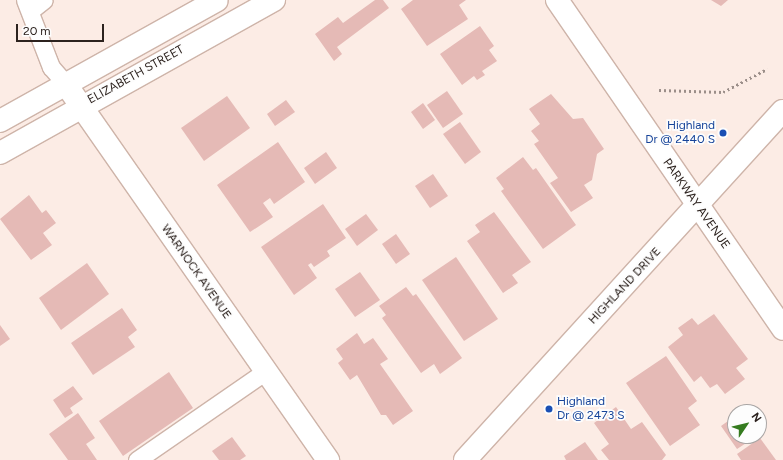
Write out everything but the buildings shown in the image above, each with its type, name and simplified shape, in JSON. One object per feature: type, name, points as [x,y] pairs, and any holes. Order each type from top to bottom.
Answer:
[{"type":"street","points":[[0,121],[65,83],[217,0]]},
{"type":"street","name":"ELIZABETH STREET","points":[[0,152],[274,0]]},
{"type":"street","name":"PARKWAY AVENUE","points":[[557,0],[783,329]]},
{"type":"street","name":"WARNOCK AVENUE","points":[[65,83],[328,460]]},
{"type":"street","name":"HIGHLAND DRIVE","points":[[466,460],[783,111]]},
{"type":"lane","points":[[33,3],[51,67],[65,83]]},
{"type":"lane","points":[[136,460],[266,371]]},
{"type":"path","points":[[658,90],[723,92],[767,70]]},
{"type":"place","name":"Highland Dr @ 2440 S","points":[[723,133]]},
{"type":"place","name":"Highland Dr @ 2473 S","points":[[549,409]]}]
